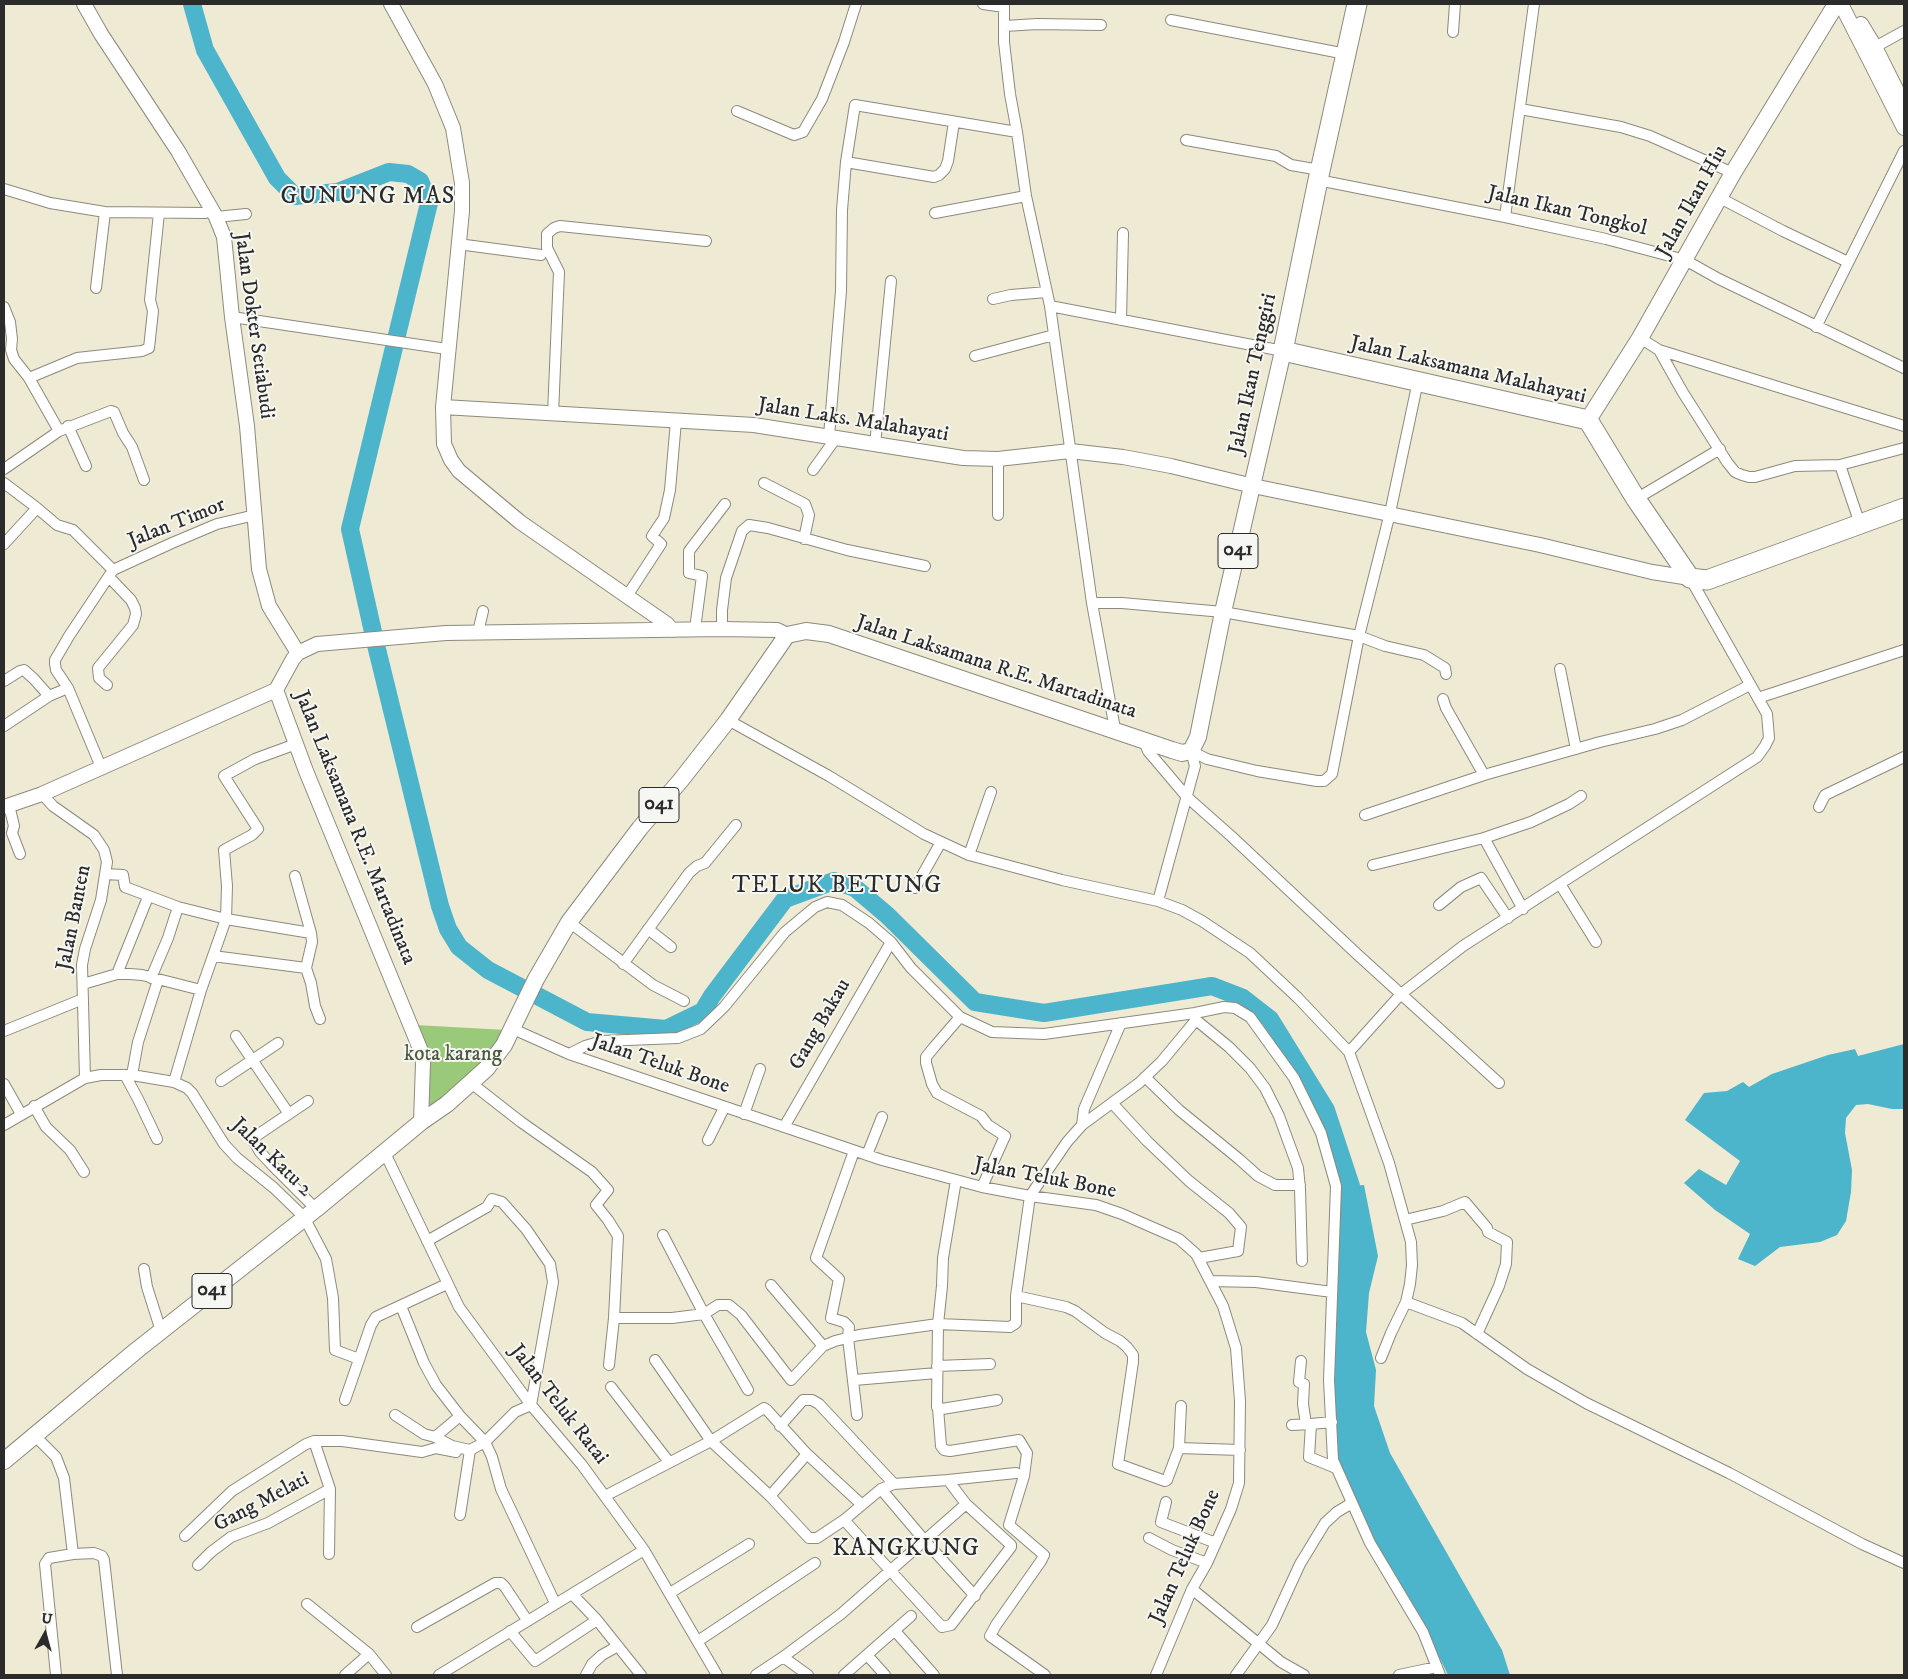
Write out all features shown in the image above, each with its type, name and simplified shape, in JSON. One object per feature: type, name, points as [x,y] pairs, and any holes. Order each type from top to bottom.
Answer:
[{"type":"highway","name":"Jalan Ikan Tenggiri","points":[[1283,351],[1357,4]]},
{"type":"highway","name":"Jalan Laksamana Malahayati","points":[[1283,351],[1418,380],[1588,420],[1636,498],[1690,578]]},
{"type":"highway","points":[[1690,578],[1707,580],[1904,508]]},
{"type":"main road","name":"Jalan Ikan Hiu","points":[[1588,420],[1640,338],[1733,173],[1841,4]]},
{"type":"main road","name":"Jalan Ikan Tenggiri","points":[[1191,751],[1198,737],[1223,612],[1283,351]]},
{"type":"main road","name":"Jalan Laksamana R.E. Martadinata","points":[[787,635],[806,631],[829,634],[1143,740],[1182,752],[1191,751]]},
{"type":"main road","name":"041","points":[[4,1461],[384,1151],[448,1104],[487,1068],[504,1045],[536,979],[569,922],[640,828],[682,780],[728,720],[787,635]]},
{"type":"street","name":"Jalan Dokter Setiabudi","points":[[84,4],[101,34],[178,151],[214,214],[224,237],[232,317],[247,426],[259,569],[269,606],[298,653]]},
{"type":"street","points":[[391,4],[435,84],[453,128],[462,184],[443,407],[444,444],[450,460],[459,471],[520,522],[667,624],[672,630]]},
{"type":"street","points":[[737,111],[794,135],[803,132],[822,99],[844,42],[856,4]]},
{"type":"street","points":[[983,4],[1004,5],[1006,68],[1026,196],[1050,306],[1092,603],[1115,730]]},
{"type":"street","points":[[1453,32],[1455,4]]},
{"type":"street","points":[[1505,216],[1534,4]]},
{"type":"street","points":[[1841,4],[1875,47],[1904,105]]},
{"type":"street","points":[[1841,4],[1904,128]]},
{"type":"street","points":[[1171,20],[1346,54]]},
{"type":"street","points":[[1005,26],[1037,24],[1101,25]]},
{"type":"street","points":[[1875,47],[1904,31]]},
{"type":"street","points":[[813,470],[832,437],[842,210],[846,162],[855,104],[1017,132]]},
{"type":"street","points":[[1520,109],[1621,127],[1650,136],[1733,173]]},
{"type":"street","points":[[846,162],[934,177],[945,169],[948,161],[954,122]]},
{"type":"street","name":"Jalan Ikan Tongkol","points":[[1186,140],[1240,148],[1276,156],[1291,165],[1319,175],[1606,238],[1685,260],[1816,327],[1904,368]]},
{"type":"street","points":[[1816,327],[1904,150]]},
{"type":"street","points":[[1892,172],[1904,171]]},
{"type":"street","points":[[4,189],[50,203],[105,212],[246,214]]},
{"type":"street","points":[[935,213],[1026,196]]},
{"type":"street","points":[[1720,198],[1782,231],[1848,262]]},
{"type":"street","points":[[96,288],[105,212]]},
{"type":"street","points":[[28,378],[77,358],[142,351],[149,348],[153,311],[150,300],[160,213]]},
{"type":"street","points":[[554,414],[559,272],[547,248],[547,234],[560,226],[706,241]]},
{"type":"street","points":[[1121,320],[1123,233]]},
{"type":"street","points":[[458,244],[541,254]]},
{"type":"street","points":[[875,445],[891,281]]},
{"type":"street","points":[[993,299],[1011,295],[1047,292]]},
{"type":"street","name":"Jalan Laksamana Malahayati","points":[[1050,306],[1283,351]]},
{"type":"street","points":[[4,307],[10,322],[12,339],[10,350],[14,359],[63,428],[86,466]]},
{"type":"street","points":[[232,317],[447,349]]},
{"type":"street","points":[[975,356],[1054,335]]},
{"type":"street","points":[[1640,338],[1659,350],[1904,426]]},
{"type":"street","points":[[1659,350],[1682,391],[1735,472],[1749,477],[1795,466],[1840,465],[1904,448]]},
{"type":"street","points":[[1191,751],[1207,759],[1257,771],[1317,781],[1324,781],[1329,778],[1334,767],[1359,636],[1390,514],[1418,380]]},
{"type":"street","name":"Jalan Laks. Malahayati","points":[[443,407],[754,425],[963,458],[998,459],[1070,451],[1123,456],[1652,572],[1690,578]]},
{"type":"street","points":[[4,469],[63,428],[108,411],[114,412],[123,433],[132,447],[144,480]]},
{"type":"street","points":[[627,596],[661,544],[652,536],[664,518],[670,490],[676,421]]},
{"type":"street","points":[[1636,498],[1720,449]]},
{"type":"street","points":[[998,459],[998,514]]},
{"type":"street","points":[[1840,465],[1860,524]]},
{"type":"street","points":[[4,483],[57,525],[73,530],[131,600],[136,614],[133,625],[98,668],[100,678],[107,685]]},
{"type":"street","points":[[764,483],[805,504],[809,516],[804,538]]},
{"type":"street","points":[[695,629],[702,576],[689,573],[689,551],[725,504]]},
{"type":"street","points":[[4,544],[37,508]]},
{"type":"street","name":"Jalan Timor","points":[[111,574],[172,542],[217,524],[255,515]]},
{"type":"street","points":[[722,629],[726,578],[742,530],[749,525],[847,550],[925,566]]},
{"type":"street","points":[[101,767],[68,688],[56,670],[55,660],[111,574]]},
{"type":"street","points":[[1349,1052],[1401,994],[1462,946],[1523,909],[1757,757],[1766,746],[1769,738],[1767,714],[1690,578]]},
{"type":"street","points":[[1092,603],[1122,603],[1223,612],[1359,636],[1385,646],[1424,655],[1445,668],[1446,674]]},
{"type":"street","points":[[478,632],[483,611]]},
{"type":"street","name":"Jalan Laksamana R.E. Martadinata","points":[[421,1122],[423,1063],[421,1051],[296,744],[276,690],[298,653],[315,644],[478,632],[722,629],[777,630],[787,635]]},
{"type":"street","points":[[1758,698],[1904,650]]},
{"type":"street","points":[[1560,669],[1576,749]]},
{"type":"street","points":[[4,681],[24,670],[34,678],[49,696]]},
{"type":"street","points":[[1365,815],[1484,775],[1682,720],[1750,685]]},
{"type":"street","points":[[4,726],[49,696],[68,688]]},
{"type":"street","points":[[20,854],[12,832],[14,826],[6,806],[42,794],[276,690]]},
{"type":"street","points":[[1443,699],[1446,708],[1484,775]]},
{"type":"street","points":[[728,720],[829,776],[924,834],[969,854],[1062,880],[1158,901],[1182,910],[1250,953],[1298,998],[1349,1052],[1390,1164],[1411,1242],[1412,1265],[1406,1302],[1381,1358]]},
{"type":"street","points":[[1143,740],[1148,751],[1187,797],[1499,1083]]},
{"type":"street","points":[[174,1082],[201,990],[226,919],[226,865],[224,850],[252,835],[258,829],[224,776],[255,760],[296,744]]},
{"type":"street","points":[[1158,901],[1196,766],[1191,751]]},
{"type":"street","points":[[1819,807],[1825,795],[1904,757]]},
{"type":"street","points":[[969,854],[991,792]]},
{"type":"street","name":"Jalan Banten","points":[[42,794],[53,806],[94,835],[100,842],[107,862],[101,900],[84,956],[85,1078]]},
{"type":"street","points":[[1373,865],[1484,838],[1532,822],[1558,810],[1580,796]]},
{"type":"street","points":[[623,964],[692,869],[705,863],[736,825]]},
{"type":"street","points":[[1484,838],[1523,909]]},
{"type":"street","points":[[915,888],[941,842]]},
{"type":"street","points":[[106,874],[123,875],[125,887],[178,907],[226,919],[311,933]]},
{"type":"street","points":[[295,876],[311,933],[312,942],[306,968],[312,983],[320,1020]]},
{"type":"street","points":[[1440,905],[1461,887],[1480,878],[1508,918]]},
{"type":"street","points":[[1560,884],[1596,942]]},
{"type":"street","points":[[117,974],[148,897]]},
{"type":"street","points":[[569,1054],[602,1041],[678,1038],[701,1029],[724,1007],[785,932],[815,906],[827,902],[842,905],[869,923],[891,942],[911,968],[960,1017],[992,1032],[1034,1034],[1195,1016],[1224,1007],[1235,1008],[1250,1017],[1298,1086],[1322,1133],[1336,1186],[1330,1380],[1331,1451],[1336,1468],[1370,1543],[1422,1632],[1439,1671],[1400,1675]]},
{"type":"street","points":[[157,1139],[128,1075],[154,979],[178,907]]},
{"type":"street","points":[[569,922],[623,964],[662,991],[665,990],[684,1001]]},
{"type":"street","points":[[648,929],[671,947]]},
{"type":"street","name":"Gang Bakau","points":[[784,1128],[891,942]]},
{"type":"street","points":[[214,956],[306,968]]},
{"type":"street","points":[[83,984],[117,974],[130,974],[201,990]]},
{"type":"street","points":[[4,1031],[83,999]]},
{"type":"street","points":[[614,1318],[672,1318],[704,1314],[718,1305],[729,1305],[741,1315],[789,1380],[796,1377],[823,1346],[848,1338],[938,1324],[1010,1327],[1016,1323],[1016,1296],[1030,1196],[1067,1142],[1082,1125],[1112,1103],[1162,1061],[1195,1016]]},
{"type":"street","points":[[1195,1016],[1250,1068],[1265,1088],[1279,1116],[1298,1168],[1302,1260]]},
{"type":"street","points":[[960,1017],[926,1057],[926,1063],[932,1084],[937,1093],[981,1116],[988,1125],[1005,1136],[982,1187]]},
{"type":"street","points":[[1082,1125],[1084,1109],[1121,1023]]},
{"type":"street","name":"Jalan Teluk Bone","points":[[514,1026],[569,1054],[854,1151],[982,1187],[1096,1206],[1122,1214],[1179,1239],[1196,1254],[1222,1306],[1236,1348],[1240,1402],[1239,1484],[1233,1504],[1207,1563],[1192,1589],[1156,1675]]},
{"type":"street","points":[[236,1036],[289,1114]]},
{"type":"street","points":[[221,1081],[278,1043]]},
{"type":"street","points":[[744,1114],[760,1069]]},
{"type":"street","name":"Jalan Katu 2","points":[[4,1125],[85,1078],[101,1075],[128,1075],[174,1082],[187,1088],[192,1093],[224,1144],[237,1158],[274,1188],[310,1213]]},
{"type":"street","points":[[1144,1077],[1179,1110],[1239,1158],[1258,1176],[1275,1185],[1300,1185]]},
{"type":"street","points":[[471,1083],[521,1122],[592,1172],[608,1190],[596,1205],[618,1236],[614,1318],[609,1365]]},
{"type":"street","points":[[4,1084],[21,1114]]},
{"type":"street","points":[[308,1101],[256,1136],[254,1142],[310,1213],[326,1259],[333,1298],[335,1350],[359,1359]]},
{"type":"street","points":[[1112,1103],[1147,1141],[1189,1181],[1229,1213],[1241,1227],[1238,1251],[1199,1258]]},
{"type":"street","points":[[34,1106],[46,1127],[70,1150],[84,1172]]},
{"type":"street","points":[[708,1140],[724,1108]]},
{"type":"street","points":[[867,1155],[882,1117]]},
{"type":"street","name":"Jalan Teluk Ratai","points":[[384,1151],[459,1307],[531,1405],[568,1446],[644,1550],[717,1675]]},
{"type":"street","points":[[854,1151],[816,1258],[839,1280],[831,1318],[844,1322],[849,1327],[848,1338],[857,1416]]},
{"type":"street","points":[[956,1180],[943,1258],[938,1324],[937,1407],[941,1446],[944,1450],[950,1451],[1019,1440],[1028,1453],[1024,1476],[1009,1525],[1044,1555],[996,1624],[990,1636],[1045,1675]]},
{"type":"street","points":[[185,1536],[232,1491],[306,1444],[314,1441],[342,1441],[422,1452],[436,1448],[469,1453],[485,1442],[515,1412],[531,1405],[552,1282],[550,1264],[526,1229],[502,1202],[492,1199],[487,1207],[427,1241]]},
{"type":"street","points":[[1405,1220],[1443,1211],[1465,1202],[1488,1228],[1488,1232],[1507,1242],[1506,1264],[1499,1286],[1477,1334]]},
{"type":"street","points":[[663,1235],[704,1314],[748,1390]]},
{"type":"street","points":[[144,1269],[147,1287],[161,1331]]},
{"type":"street","points":[[1210,1282],[1256,1282],[1332,1292]]},
{"type":"street","points":[[345,1400],[371,1325],[376,1317],[447,1284]]},
{"type":"street","points":[[771,1285],[823,1346]]},
{"type":"street","points":[[1016,1296],[1066,1307],[1075,1311],[1105,1333],[1120,1341],[1133,1355],[1118,1464],[1165,1481],[1167,1480],[1179,1448],[1182,1406]]},
{"type":"street","points":[[1406,1302],[1462,1323],[1527,1369],[1586,1403],[1728,1472],[1862,1544],[1904,1564]]},
{"type":"street","points":[[401,1306],[424,1363],[436,1385],[460,1416],[485,1442],[492,1456],[501,1489],[556,1603]]},
{"type":"street","points":[[655,1360],[711,1441],[770,1496],[809,1538],[817,1538],[844,1520],[861,1504],[881,1490],[894,1484],[1016,1473]]},
{"type":"street","points":[[1301,1361],[1299,1382],[1304,1384],[1303,1404],[1308,1424],[1309,1457],[1336,1468]]},
{"type":"street","points":[[854,1380],[990,1364]]},
{"type":"street","points":[[611,1387],[669,1462]]},
{"type":"street","points":[[780,1426],[803,1400],[812,1400],[819,1404],[894,1484]]},
{"type":"street","points":[[938,1408],[997,1400]]},
{"type":"street","points":[[605,1496],[711,1441],[764,1408],[807,1454],[861,1504]]},
{"type":"street","points":[[395,1415],[424,1434],[435,1437],[469,1453]]},
{"type":"street","points":[[435,1437],[460,1416]]},
{"type":"street","points":[[1292,1425],[1332,1422]]},
{"type":"street","points":[[35,1436],[56,1457],[64,1478],[73,1554]]},
{"type":"street","name":"Gang Melati","points":[[198,1565],[211,1552],[231,1537],[268,1523],[330,1489],[314,1441]]},
{"type":"street","points":[[1179,1448],[1240,1450]]},
{"type":"street","points":[[460,1515],[469,1453]]},
{"type":"street","points":[[770,1496],[807,1454]]},
{"type":"street","points":[[844,1520],[942,1627],[951,1625],[1011,1547],[966,1504],[948,1480]]},
{"type":"street","points":[[330,1489],[330,1554]]},
{"type":"street","points":[[881,1490],[924,1541],[975,1596]]},
{"type":"street","points":[[1166,1502],[1161,1522],[1216,1543]]},
{"type":"street","points":[[1239,1674],[1272,1625],[1300,1564],[1325,1523],[1337,1512],[1352,1503]]},
{"type":"street","points":[[756,1675],[841,1614],[966,1504]]},
{"type":"street","points":[[1148,1538],[1172,1550],[1207,1563]]},
{"type":"street","points":[[670,1593],[749,1544]]},
{"type":"street","points":[[439,1675],[644,1550]]},
{"type":"street","points":[[56,1675],[44,1564],[49,1558],[73,1554],[94,1554],[102,1556],[104,1560],[116,1675]]},
{"type":"street","points":[[698,1641],[816,1563]]},
{"type":"street","points":[[417,1627],[495,1583],[501,1583],[506,1587],[527,1620]]},
{"type":"street","points":[[1192,1589],[1281,1662],[1304,1675]]},
{"type":"street","points":[[572,1594],[597,1620],[641,1675]]},
{"type":"street","points":[[307,1604],[369,1654],[386,1675]]},
{"type":"street","points":[[844,1675],[911,1616]]},
{"type":"street","points":[[510,1631],[535,1661],[597,1620]]},
{"type":"street","points":[[895,1631],[934,1675]]},
{"type":"street","points":[[586,1675],[592,1664],[602,1655],[618,1646]]},
{"type":"street","points":[[345,1675],[369,1654]]},
{"type":"street","points":[[867,1655],[885,1675]]},
{"type":"street","points":[[783,1657],[808,1675]]},
{"type":"green space","name":"kota karang","points":[[415,1025],[506,1030],[501,1043],[428,1115]]},
{"type":"water","points":[[1904,1044],[1904,1109],[1892,1109],[1868,1104],[1856,1105],[1846,1118],[1845,1133],[1852,1170],[1851,1192],[1846,1221],[1837,1235],[1820,1242],[1780,1247],[1755,1266],[1738,1259],[1750,1234],[1715,1210],[1684,1183],[1699,1169],[1726,1185],[1740,1161],[1685,1120],[1704,1093],[1727,1091],[1743,1082],[1749,1087],[1772,1074],[1828,1055],[1855,1049],[1858,1056]]},
{"type":"water","points":[[1364,1185],[1378,1256],[1369,1293],[1366,1332],[1376,1370],[1374,1406],[1390,1453],[1502,1650],[1510,1675],[1448,1675],[1430,1639],[1362,1523],[1333,1458],[1331,1412],[1338,1187]]},
{"type":"waterway","points":[[192,4],[205,50],[277,178],[295,196],[338,192],[389,172],[408,174],[420,181],[429,203],[350,529],[375,641],[440,906],[448,929],[459,947],[488,970],[587,1022],[666,1029],[703,1011],[712,996],[785,899],[834,881],[855,888],[887,915],[975,1002],[1044,1013],[1212,986],[1243,998],[1270,1019],[1326,1110],[1351,1186]]},
{"type":"district","name":"GUNUNG MAS","points":[[368,198]]},
{"type":"district","name":"TELUK BETUNG","points":[[837,887]]},
{"type":"district","name":"KANGKUNG","points":[[906,1550]]}]
